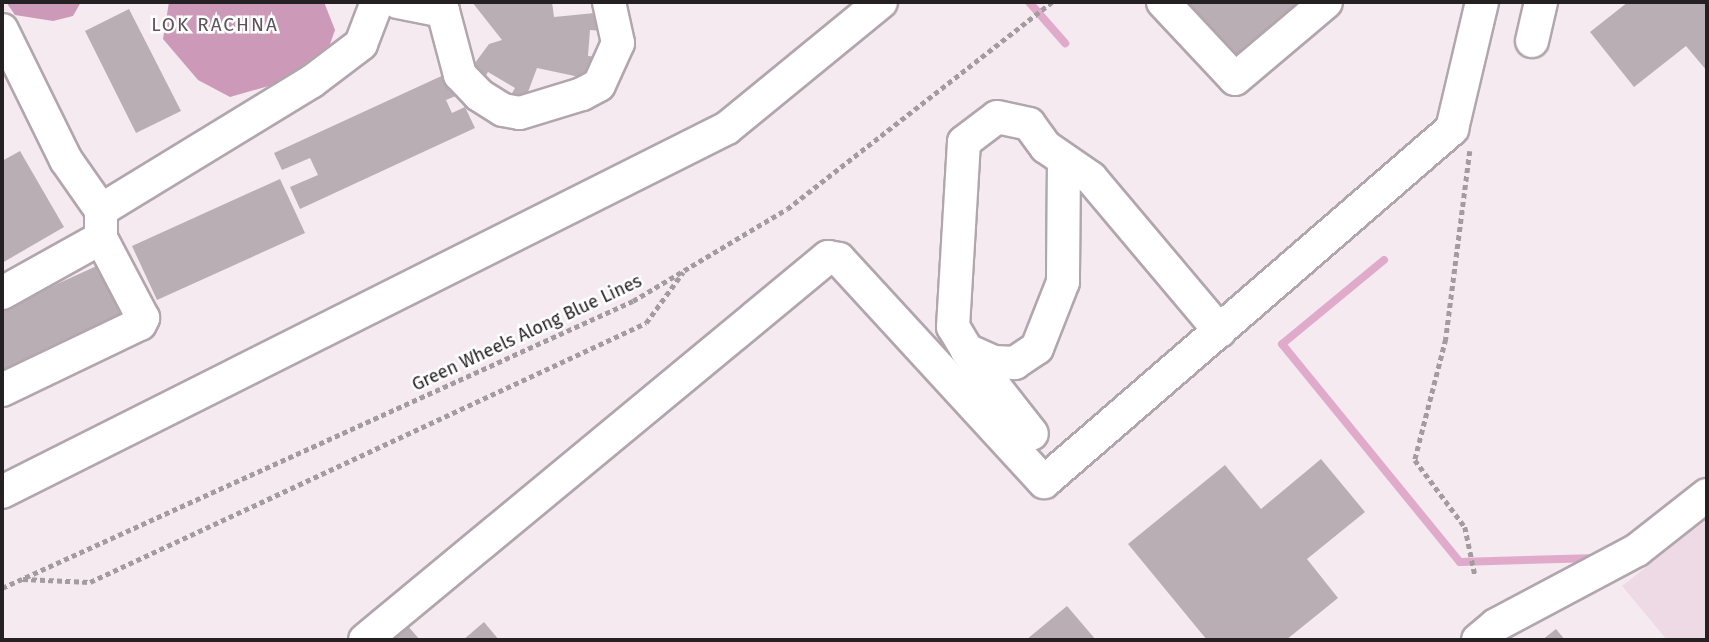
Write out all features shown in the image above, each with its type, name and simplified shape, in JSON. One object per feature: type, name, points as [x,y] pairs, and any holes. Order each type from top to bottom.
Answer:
[{"type":"street","points":[[2,293],[361,44],[377,2]]},
{"type":"street","points":[[398,2],[447,6],[460,75],[479,96],[503,110],[520,113],[599,85],[618,43],[609,2]]},
{"type":"street","points":[[2,492],[727,128],[881,2]]},
{"type":"street","points":[[1163,2],[1235,79],[1326,2]]},
{"type":"street","points":[[365,640],[828,257],[839,259],[1044,482],[1452,129],[1482,2]]},
{"type":"street","points":[[1532,41],[1541,2]]},
{"type":"street","points":[[2,33],[101,225],[143,318],[140,324],[2,390]]},
{"type":"street","points":[[1032,434],[967,350],[953,327],[964,142],[997,117],[1013,118],[1029,124],[1046,147],[1091,178],[1220,331]]},
{"type":"street","points":[[967,350],[994,362],[1015,363],[1037,348],[1063,282],[1064,161]]},
{"type":"street","points":[[1478,640],[1496,625],[1637,550],[1707,495]]},
{"type":"path","name":"Green Wheels Along Blue Lines","points":[[2,588],[633,301],[787,209],[1052,2]]},
{"type":"path","points":[[1452,129],[1470,151],[1446,339],[1415,460],[1465,527],[1475,575]]},
{"type":"path","points":[[22,579],[90,582],[646,323],[684,271]]},
{"type":"shaded area","points":[[6,2],[81,2],[73,16],[53,21],[15,15]]},
{"type":"shaded area","points":[[169,2],[324,2],[335,30],[324,61],[286,81],[230,97],[198,80],[163,39]]},
{"type":"shaded area","points":[[1707,519],[1707,640],[1667,640],[1622,586]]},
{"type":"building","points":[[472,2],[552,2],[554,17],[605,12],[603,31],[590,30],[588,56],[601,57],[598,81],[537,68],[522,108],[508,100],[515,88],[488,72],[481,84],[466,75],[489,44],[502,40]]},
{"type":"building","points":[[1176,2],[1309,2],[1234,67]]},
{"type":"building","points":[[1628,2],[1707,2],[1707,71],[1686,46],[1634,87],[1590,32]]},
{"type":"building","points":[[129,9],[181,111],[136,133],[85,31]]},
{"type":"building","points":[[448,73],[458,95],[446,100],[452,113],[465,107],[475,128],[300,209],[290,187],[318,175],[310,158],[282,170],[274,153]]},
{"type":"building","points":[[20,151],[64,227],[2,263],[2,161]]},
{"type":"building","points":[[280,179],[305,233],[157,300],[132,246]]},
{"type":"building","points":[[101,264],[128,323],[2,380],[2,309]]},
{"type":"building","points":[[1321,459],[1365,512],[1307,559],[1338,598],[1286,640],[1207,640],[1128,544],[1225,465],[1261,509]]},
{"type":"building","points":[[1067,606],[1096,640],[1026,640]]},
{"type":"building","points":[[484,622],[499,640],[463,640]]},
{"type":"building","points":[[407,625],[420,640],[389,640]]},
{"type":"building","points":[[1556,629],[1565,640],[1542,640]]},
{"type":"waterway","points":[[1029,2],[1065,43]]},
{"type":"waterway","points":[[1384,260],[1282,344],[1460,562],[1597,558]]},
{"type":"district","name":"LOK RACHNA","points":[[215,25]]}]
